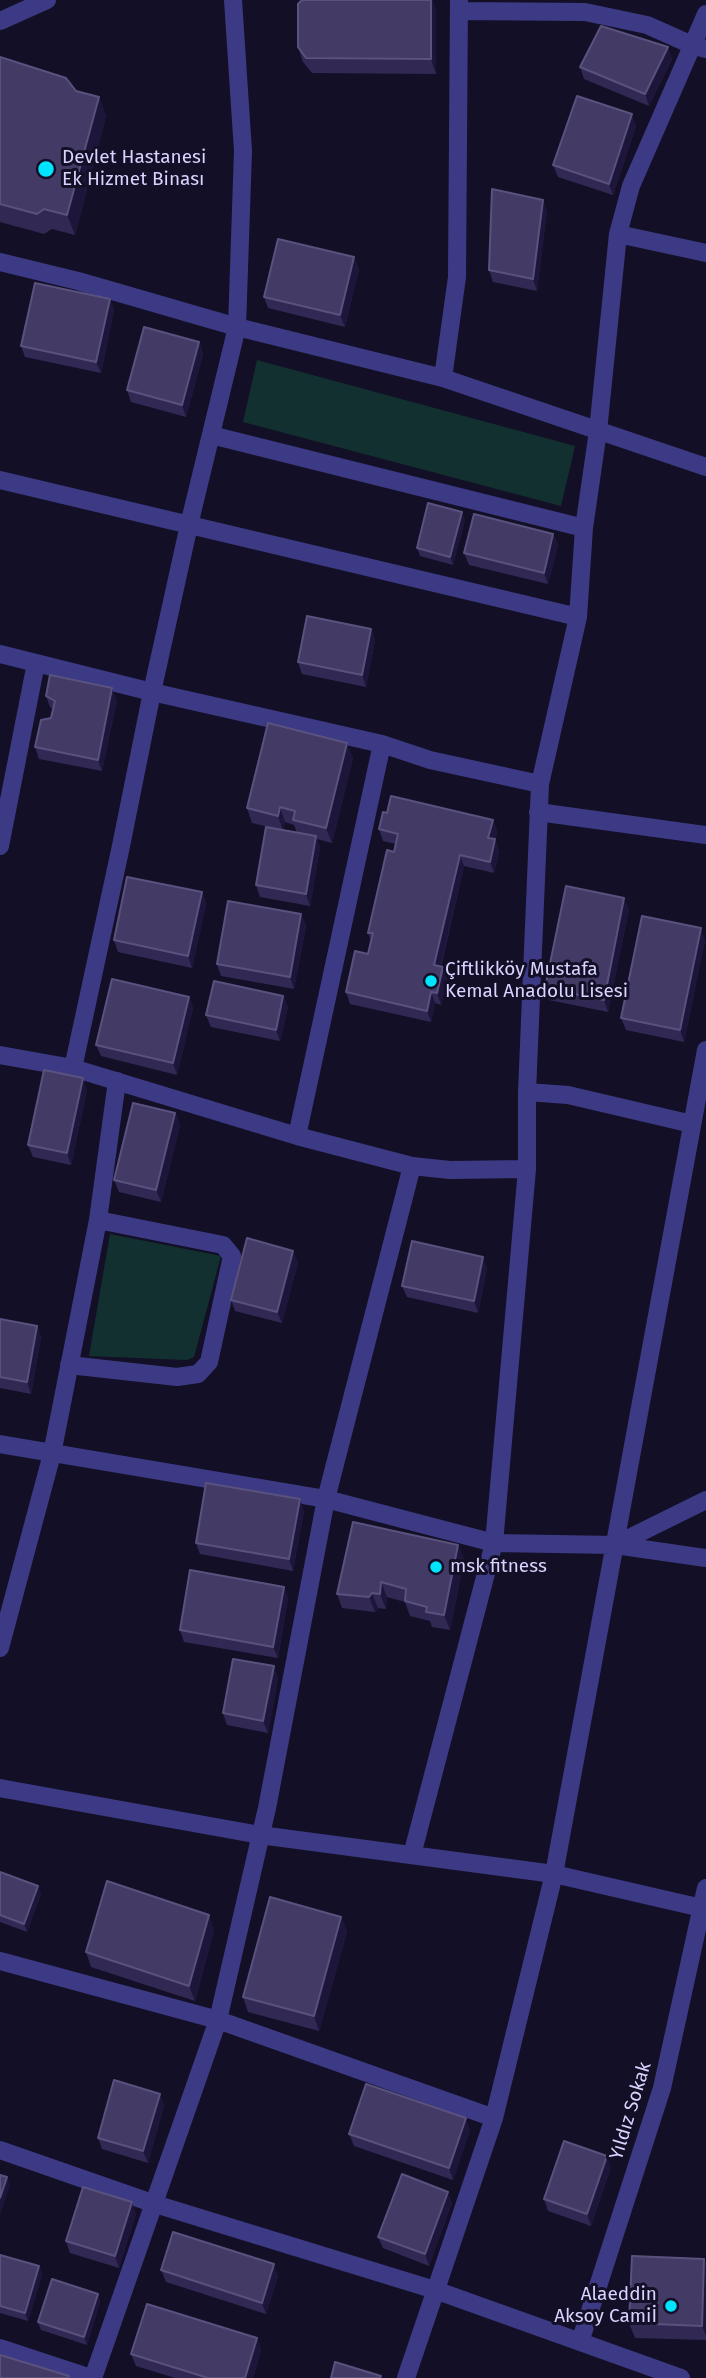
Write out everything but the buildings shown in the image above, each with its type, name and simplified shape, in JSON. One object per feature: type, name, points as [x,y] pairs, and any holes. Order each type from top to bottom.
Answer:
[{"type":"street","points":[[0,21],[47,0]]},
{"type":"street","points":[[73,1068],[188,525],[237,327],[243,151],[233,0]]},
{"type":"street","points":[[443,378],[457,277],[459,5],[585,12],[647,25],[699,47]]},
{"type":"street","points":[[412,1855],[494,1543],[527,1169],[527,1092],[540,784],[578,617],[584,528],[598,431],[618,234],[631,186],[699,47],[706,13]]},
{"type":"street","points":[[618,234],[706,253]]},
{"type":"street","points":[[0,262],[78,281],[237,327],[443,378],[706,467]]},
{"type":"street","points":[[211,435],[584,528]]},
{"type":"street","points":[[0,480],[578,617]]},
{"type":"street","points":[[0,654],[152,692],[382,744],[430,761],[540,784]]},
{"type":"street","points":[[0,846],[36,663]]},
{"type":"street","points":[[297,1136],[382,744]]},
{"type":"street","points":[[538,812],[706,835]]},
{"type":"street","points":[[406,2378],[494,2118],[554,1874],[706,1050]]},
{"type":"street","points":[[0,1055],[73,1068],[297,1136],[412,1166],[450,1170],[527,1169]]},
{"type":"street","points":[[0,1648],[52,1454],[98,1220],[117,1081]]},
{"type":"street","points":[[527,1092],[568,1096],[692,1124]]},
{"type":"street","points":[[0,2348],[92,2378],[155,2204],[218,2020],[270,1795],[326,1499],[412,1166]]},
{"type":"street","points":[[69,1365],[177,1377],[198,1374],[209,1362],[232,1256],[223,1245],[98,1220]]},
{"type":"street","points":[[0,1444],[326,1499],[494,1543],[615,1545],[706,1558]]},
{"type":"street","points":[[615,1545],[706,1500]]},
{"type":"street","points":[[0,1788],[260,1835],[554,1874],[704,1909]]},
{"type":"street","name":"Yıldız Sokak","points":[[580,2342],[662,2088],[704,1909],[706,1888]]},
{"type":"street","points":[[0,1961],[218,2020],[494,2118]]},
{"type":"street","points":[[0,2150],[155,2204],[435,2290],[681,2378]]},
{"type":"green space","points":[[257,360],[575,446],[561,506],[243,422]]},
{"type":"green space","points":[[110,1234],[221,1256],[194,1357],[187,1360],[89,1356]]},
{"type":"place","name":"Devlet Hastanesi Ek Hizmet Binası","points":[[46,169]]},
{"type":"place","name":"Çiftlikköy Mustafa Kemal Anadolu Lisesi","points":[[431,981]]},
{"type":"place","name":"msk fitness","points":[[436,1567]]},
{"type":"place","name":"Alaeddin Aksoy Camiİ","points":[[671,2306]]}]
